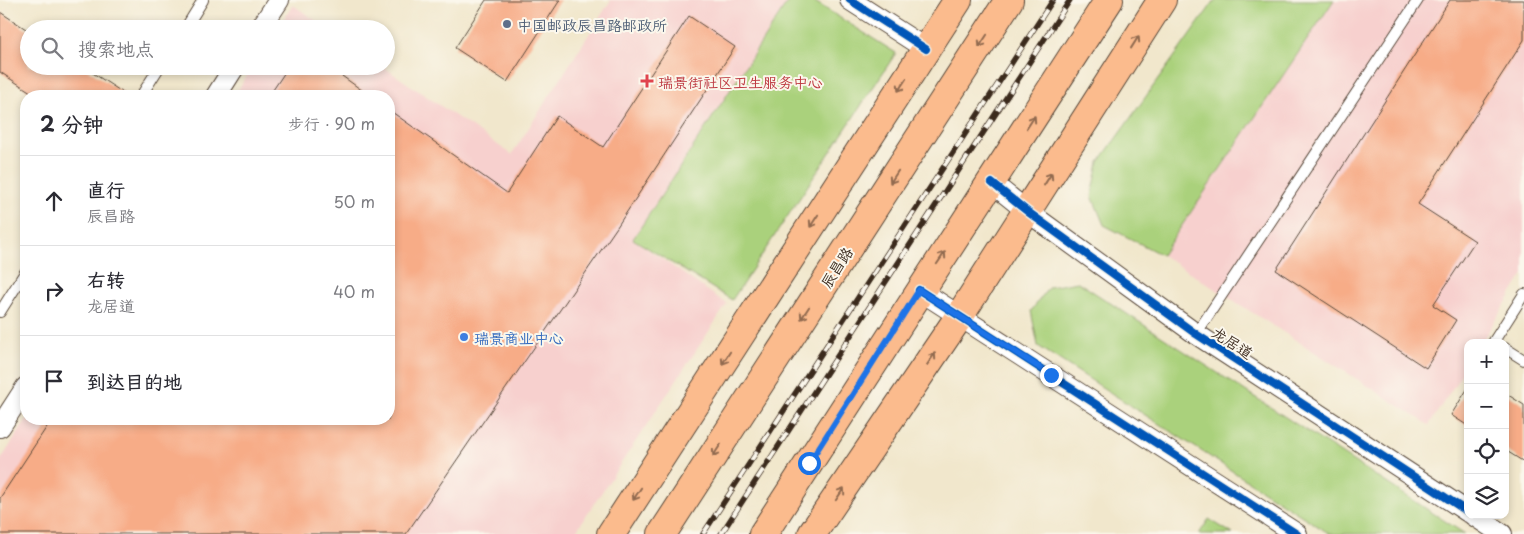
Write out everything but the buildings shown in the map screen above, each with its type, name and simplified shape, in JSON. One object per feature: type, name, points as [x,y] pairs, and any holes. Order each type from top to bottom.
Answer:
[{"type":"main road","points":[[611,534],[958,0]]},
{"type":"main road","name":"辰昌路","points":[[662,534],[1009,0]]},
{"type":"main road","points":[[763,534],[919,290],[992,182],[1109,0]]},
{"type":"main road","points":[[812,534],[1028,212],[1162,0]]},
{"type":"street","points":[[266,20],[279,0]]},
{"type":"street","points":[[850,0],[926,49]]},
{"type":"street","points":[[220,90],[229,75]]},
{"type":"street","name":"龙居道","points":[[992,182],[1028,212],[1196,334],[1464,509]]},
{"type":"street","points":[[919,290],[1297,534]]},
{"type":"street","points":[[0,427],[20,396]]},
{"type":"street","points":[[1480,519],[1502,534]]},
{"type":"lane","points":[[191,20],[203,0]]},
{"type":"lane","points":[[1196,334],[1418,0]]},
{"type":"lane","points":[[145,90],[154,75]]},
{"type":"lane","points":[[0,312],[20,281]]},
{"type":"lane","points":[[1495,339],[1524,294]]},
{"type":"lane","points":[[1509,351],[1524,360]]},
{"type":"shaded area","points":[[611,0],[789,0],[633,239],[727,304],[574,534],[0,534],[0,461],[23,425],[395,425],[395,90],[238,90],[247,75],[395,75],[514,156],[512,154]]},
{"type":"shaded area","points":[[1334,0],[1524,0],[1524,274],[1483,339],[1464,339],[1464,370],[1429,425],[1162,255]]},
{"type":"shaded area","points":[[293,5],[315,20],[283,20]]},
{"type":"green space","points":[[789,0],[812,0],[896,53],[732,300],[633,239]]},
{"type":"green space","points":[[1215,0],[1334,0],[1162,255],[1104,225],[1092,196],[1099,162]]},
{"type":"green space","points":[[1078,282],[1465,534],[1330,534],[1038,346],[1031,311],[1049,287]]},
{"type":"green space","points":[[1209,519],[1233,534],[1199,534]]},
{"type":"railway","points":[[703,534],[1053,0]]},
{"type":"railway","points":[[721,534],[1070,0]]},
{"type":"cycle path","points":[[850,0],[926,49]]},
{"type":"cycle path","points":[[992,183],[1028,212],[1196,334],[1464,509]]},
{"type":"cycle path","points":[[919,290],[1297,534]]},
{"type":"place","name":"中国邮政辰昌路邮政所","points":[[507,24]]},
{"type":"place","name":"瑞景街社区卫生服务中心","points":[[647,81]]},
{"type":"place","name":"瑞景商业中心","points":[[464,337]]},
{"type":"route","points":[[809,463],[919,290],[1051,375]]}]
